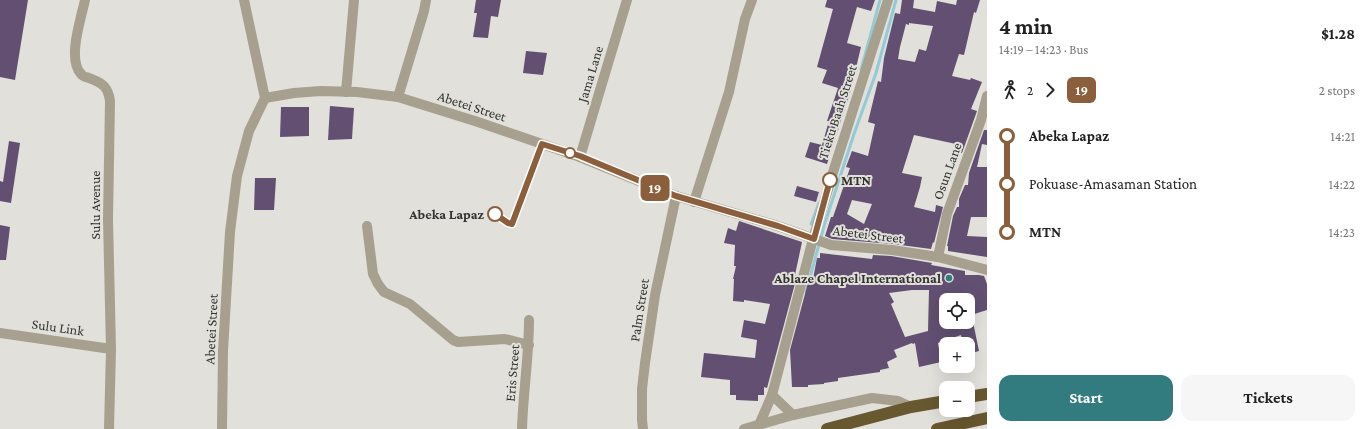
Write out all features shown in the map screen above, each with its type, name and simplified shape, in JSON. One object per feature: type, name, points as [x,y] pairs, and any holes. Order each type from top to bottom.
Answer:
[{"type":"highway","points":[[975,396],[987,394]]},
{"type":"highway","points":[[827,429],[912,407],[939,402]]},
{"type":"highway","points":[[937,429],[987,418]]},
{"type":"highway","points":[[971,421],[987,425]]},
{"type":"street","name":"Sulu Avenue","points":[[85,0],[74,51],[77,68],[82,76],[93,79],[103,85],[109,91],[110,101],[108,219],[112,348],[109,429]]},
{"type":"street","points":[[244,0],[265,98]]},
{"type":"street","points":[[346,92],[354,0]]},
{"type":"street","points":[[398,97],[426,0]]},
{"type":"street","name":"Jama Lane","points":[[580,156],[627,0]]},
{"type":"street","points":[[694,202],[729,92],[745,19],[752,0]]},
{"type":"street","name":"Tieku Baah Street","points":[[759,425],[772,395],[834,166],[888,0]]},
{"type":"street","name":"Abetei Street","points":[[222,429],[223,351],[230,232],[236,183],[249,131],[265,98],[294,93],[321,91],[357,92],[398,97],[580,156],[676,196],[778,226],[831,245],[892,250],[938,257],[987,270]]},
{"type":"street","name":"Osun Lane","points":[[938,257],[947,214],[981,120],[987,96]]},
{"type":"street","name":"Palm Street","points":[[643,429],[642,388],[645,363],[655,295],[676,196]]},
{"type":"street","points":[[367,226],[373,274],[384,292],[410,304],[453,340],[458,342],[505,339],[529,345]]},
{"type":"street","name":"Eris Street","points":[[522,429],[529,345],[529,320]]},
{"type":"street","name":"Sulu Link","points":[[0,333],[112,348]]},
{"type":"street","points":[[772,395],[793,415]]},
{"type":"street","points":[[744,429],[793,415],[872,398],[898,401],[912,407]]},
{"type":"building","points":[[0,0],[28,0],[15,80],[0,77]]},
{"type":"building","points":[[476,0],[501,0],[498,17],[491,16],[488,38],[473,37],[477,13],[474,13]]},
{"type":"building","points":[[827,0],[875,0],[871,11],[857,7],[847,43],[861,47],[850,93],[827,164],[805,157],[810,142],[822,145],[829,121],[827,121],[838,88],[822,83],[827,70],[817,67],[833,9],[825,7]]},
{"type":"building","points":[[902,0],[914,0],[913,8],[935,12],[937,1],[956,5],[957,0],[980,0],[976,13],[974,12],[964,55],[959,54],[952,76],[970,80],[971,78],[982,82],[971,109],[977,111],[962,153],[954,152],[956,144],[914,135],[902,173],[922,177],[914,207],[935,212],[936,205],[943,207],[934,243],[933,242],[931,249],[832,239],[825,236],[850,168],[846,167],[852,151],[868,156],[875,124],[868,122],[878,81],[881,82],[884,58],[895,13],[900,14]],"holes":[[[909,23],[933,26],[926,51],[919,49],[915,62],[898,59],[906,24],[909,25]],[[852,200],[872,204],[864,224],[847,214]]]},
{"type":"building","points":[[526,51],[547,53],[543,75],[523,73]]},
{"type":"building","points":[[330,106],[354,108],[352,139],[328,140]]},
{"type":"building","points":[[281,107],[309,107],[309,136],[280,137]]},
{"type":"building","points":[[984,130],[987,130],[987,145],[982,144],[977,167],[987,167],[987,217],[971,217],[967,236],[987,237],[987,257],[948,251],[947,246],[953,216],[957,207],[959,207],[959,199],[965,185],[968,185],[969,173]]},
{"type":"building","points":[[9,141],[20,143],[11,203],[0,201],[0,181],[3,182]]},
{"type":"building","points":[[255,178],[276,178],[274,210],[254,210]]},
{"type":"building","points":[[797,186],[819,192],[816,202],[794,196]]},
{"type":"building","points":[[739,221],[802,242],[795,275],[797,276],[767,388],[764,387],[764,395],[758,395],[758,401],[736,400],[736,395],[730,395],[730,380],[701,377],[704,353],[755,358],[757,340],[741,337],[744,320],[765,324],[770,304],[744,300],[744,302],[733,301],[733,279],[736,266],[734,266],[735,245],[724,243],[728,228],[736,231]]},
{"type":"building","points":[[0,225],[10,227],[6,260],[0,260]]},
{"type":"building","points":[[820,253],[872,259],[873,255],[891,256],[932,263],[931,265],[965,271],[965,275],[984,276],[987,284],[987,310],[975,314],[975,293],[939,293],[939,329],[974,329],[979,351],[975,352],[975,337],[961,337],[961,335],[955,337],[939,337],[939,362],[919,367],[915,343],[912,343],[894,350],[897,357],[887,362],[889,368],[880,370],[880,372],[838,378],[838,381],[808,385],[808,387],[792,387],[790,350],[809,279],[813,279],[817,258],[820,258]],"holes":[[[912,290],[929,290],[928,331],[905,337],[891,304],[894,302],[889,293]]]},
{"type":"waterway","points":[[861,70],[880,0]]},
{"type":"waterway","points":[[806,292],[824,226],[854,134],[876,73],[896,0]]},
{"type":"waterway","points":[[811,224],[819,203]]},
{"type":"bus line","name":"19","points":[[495,214],[512,224],[542,144],[580,156],[676,196],[778,226],[814,239],[830,180]]},
{"type":"place","name":"MTN","points":[[830,180]]},
{"type":"place","name":"Abeka Lapaz","points":[[495,214]]},
{"type":"place","name":"Ablaze Chapel International","points":[[949,278]]}]
